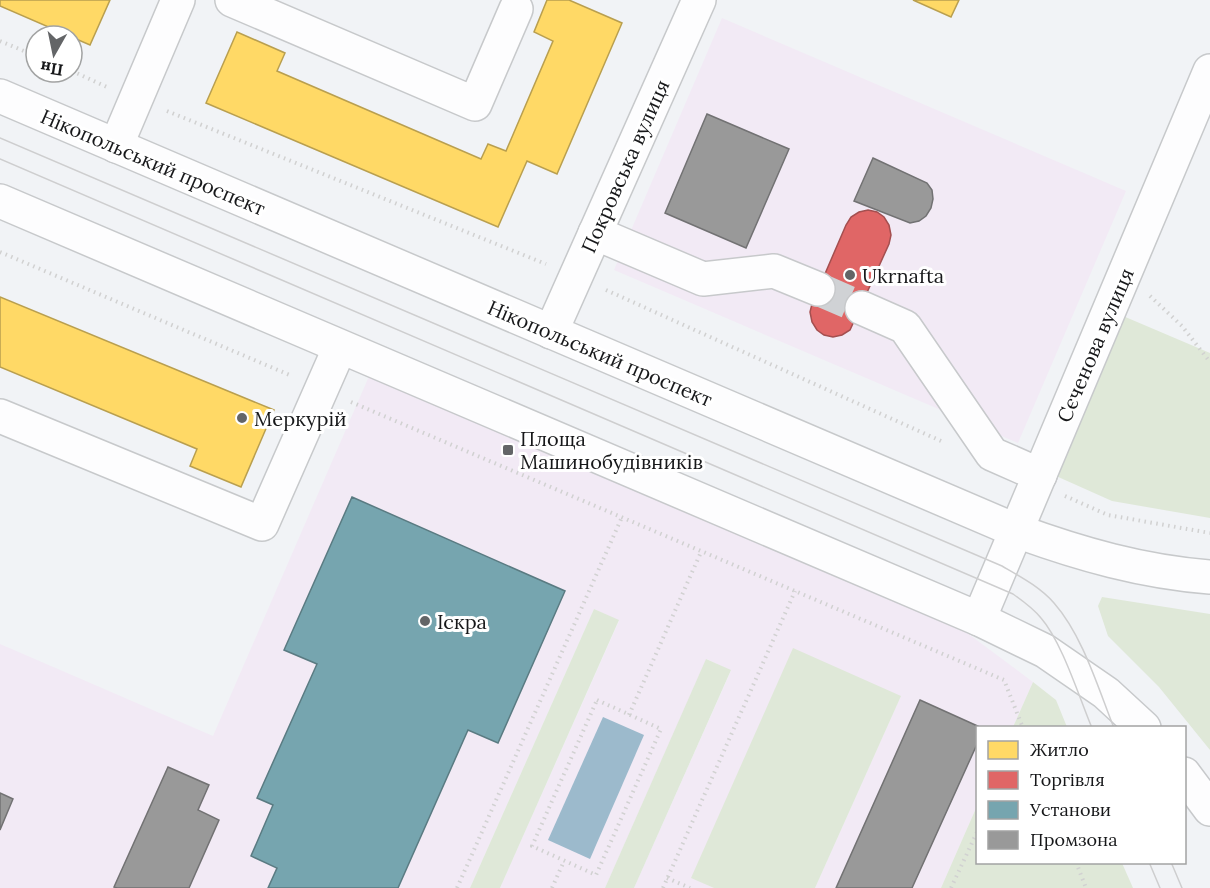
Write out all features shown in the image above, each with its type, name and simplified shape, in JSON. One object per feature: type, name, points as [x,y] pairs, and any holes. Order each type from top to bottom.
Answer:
[{"type":"main road","points":[[116,146],[178,0]]},
{"type":"main road","points":[[232,0],[476,104],[516,9]]},
{"type":"main road","name":"Покровська вулиця","points":[[551,332],[699,0]]},
{"type":"main road","name":"Сєченова вулиця","points":[[979,619],[1210,71]]},
{"type":"main road","name":"Нікопольський проспект","points":[[0,96],[1017,531],[1074,551],[1129,566],[1210,577]]},
{"type":"main road","points":[[0,201],[979,619],[1052,656],[1106,693],[1141,726]]},
{"type":"main road","points":[[595,233],[703,279],[774,271],[818,289]]},
{"type":"main road","points":[[862,308],[905,327],[992,454],[1038,479]]},
{"type":"main road","points":[[0,416],[262,524],[340,346]]},
{"type":"main road","points":[[1186,775],[1210,809]]},
{"type":"path","points":[[0,40],[24,51]]},
{"type":"path","points":[[0,252],[1004,680],[1022,726]]},
{"type":"path","points":[[1124,275],[1168,311],[1210,362]]},
{"type":"path","points":[[1038,479],[1108,515],[1210,533]]},
{"type":"path","points":[[457,888],[622,517]]},
{"type":"path","points":[[629,715],[701,552]]},
{"type":"path","points":[[663,888],[795,591]]},
{"type":"path","points":[[597,700],[661,729],[596,875],[564,861],[532,846],[597,700]]},
{"type":"path","points":[[951,888],[976,834]]},
{"type":"path","points":[[552,888],[564,861]]},
{"type":"path","points":[[1077,864],[1086,888]]},
{"type":"path","points":[[667,878],[690,888]]},
{"type":"shaded area","points":[[722,18],[1126,191],[1018,443],[614,270]]},
{"type":"shaded area","points":[[370,374],[951,621],[1033,682],[1013,726],[976,726],[976,808],[941,888],[815,888],[901,696],[691,877],[714,888],[634,888],[731,671],[707,659],[605,888],[500,888],[619,621],[594,609],[470,888],[0,888],[0,644],[213,736]]},
{"type":"green space","points":[[1123,316],[1210,353],[1210,518],[1112,501],[1056,476]]},
{"type":"green space","points":[[1102,597],[1210,614],[1210,750],[1159,687],[1108,636],[1098,606]]},
{"type":"green space","points":[[594,609],[619,620],[500,888],[470,888]]},
{"type":"green space","points":[[793,648],[901,696],[815,888],[714,888],[691,878]]},
{"type":"green space","points":[[706,659],[731,670],[634,888],[605,888]]},
{"type":"green space","points":[[1033,682],[1056,700],[1067,726],[1013,726]]},
{"type":"green space","points":[[976,808],[976,864],[1122,864],[1133,888],[941,888]]},
{"type":"water","points":[[603,717],[644,735],[590,859],[548,840]]},
{"type":"building: Житло","points":[[0,0],[110,0],[90,45],[84,42],[84,24],[42,24],[0,6]]},
{"type":"building: Житло","points":[[547,0],[569,0],[622,23],[557,174],[527,161],[498,227],[206,103],[237,32],[285,53],[277,71],[481,159],[488,144],[506,151],[553,41],[534,32]]},
{"type":"building: Житло","points":[[913,0],[959,0],[951,17]]},
{"type":"building: Житло","points":[[0,297],[274,410],[241,487],[190,466],[197,449],[0,367]]},
{"type":"building: Торгівля","points":[[868,210],[884,217],[889,225],[891,235],[889,244],[850,330],[833,337],[824,335],[812,322],[810,312],[812,304],[846,225],[851,217]]},
{"type":"building: Установи","points":[[352,497],[565,591],[498,743],[468,730],[398,888],[268,888],[277,868],[251,856],[273,805],[257,798],[317,664],[284,650]]},
{"type":"building: Промзона","points":[[707,114],[789,149],[746,248],[665,213]]},
{"type":"building: Промзона","points":[[873,158],[927,183],[932,190],[933,199],[926,216],[910,223],[854,201]]},
{"type":"building: Промзона","points":[[920,700],[978,726],[976,746],[912,888],[836,888]]},
{"type":"building: Промзона","points":[[168,767],[209,785],[198,810],[219,820],[189,888],[114,887]]},
{"type":"building: Промзона","points":[[0,793],[13,799],[0,830]]},
{"type":"tunnel","points":[[818,289],[862,308]]},
{"type":"tram line","points":[[0,138],[1002,566],[1043,592],[1064,616],[1082,647],[1113,726]]},
{"type":"tram line","points":[[0,159],[1013,594],[1035,611],[1049,628],[1070,670],[1091,726]]},
{"type":"tram line","points":[[1150,864],[1160,888]]},
{"type":"tram line","points":[[1172,864],[1182,888]]},
{"type":"place","name":"Ukrnafta","points":[[850,275]]},
{"type":"place","name":"Меркурій","points":[[242,418]]},
{"type":"place","name":"Площа Машинобудівників","points":[[508,450]]},
{"type":"place","name":"Іскра","points":[[425,621]]}]
